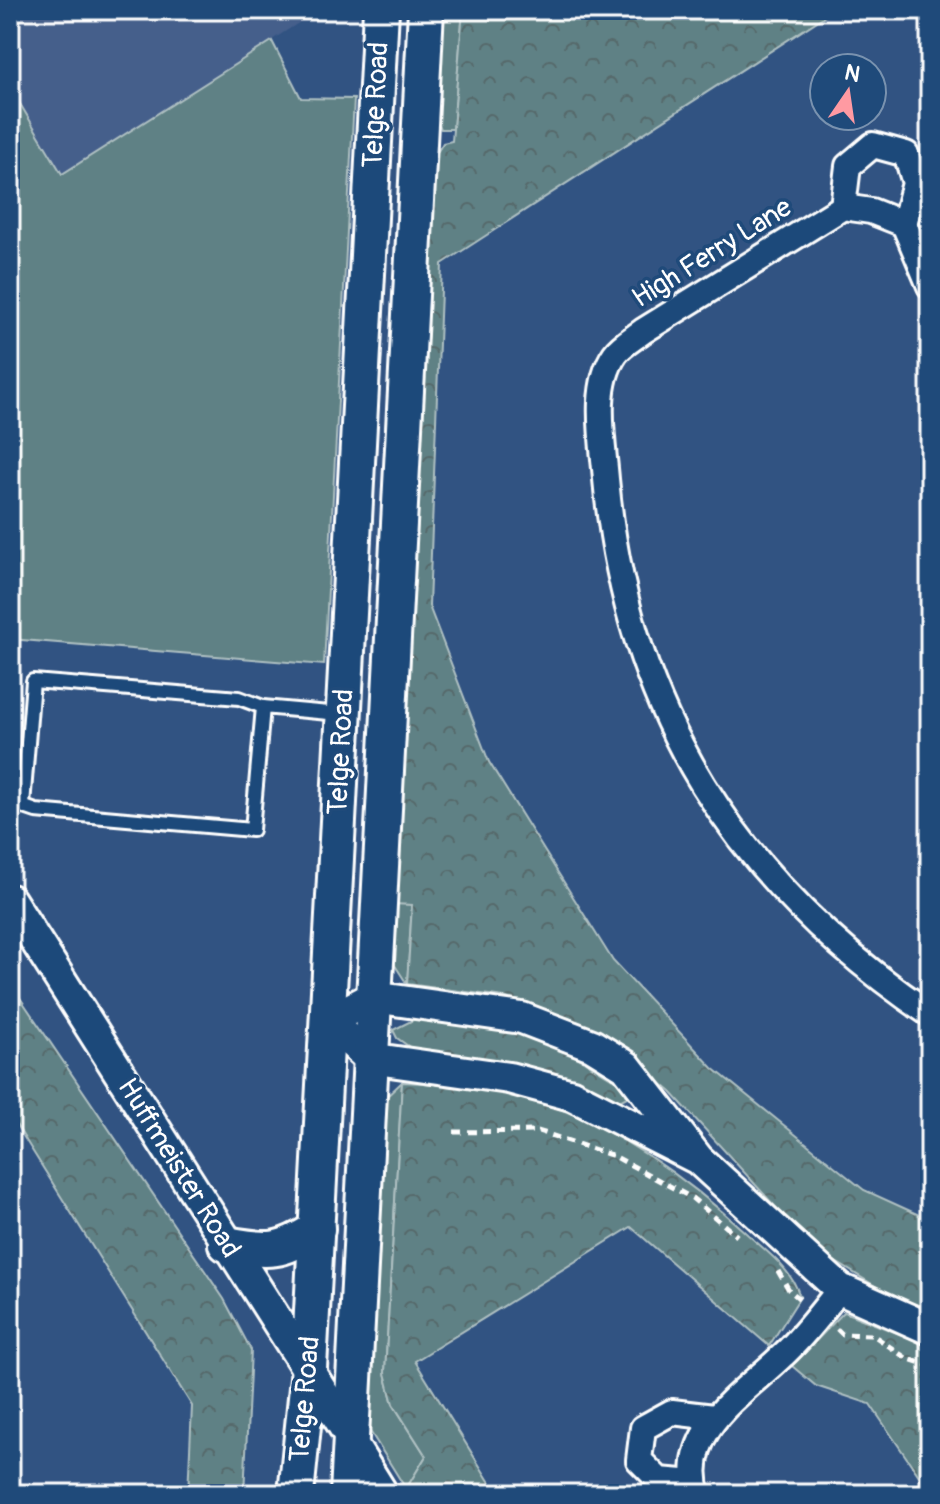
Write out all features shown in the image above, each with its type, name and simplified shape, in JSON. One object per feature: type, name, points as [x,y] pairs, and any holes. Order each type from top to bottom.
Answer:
[{"type":"main road","name":"Telge Road","points":[[296,1494],[309,1368],[317,1229],[381,10]]},
{"type":"main road","name":"Telge Road","points":[[348,1494],[426,10]]},
{"type":"main road","points":[[369,231],[414,234]]},
{"type":"main road","points":[[226,1244],[265,1251],[287,1248],[317,1229]]},
{"type":"street","points":[[904,224],[871,211],[843,207],[848,166],[873,145],[906,154],[915,183],[904,224],[930,286]]},
{"type":"street","name":"High Ferry Lane","points":[[843,207],[643,331],[615,353],[602,386],[611,531],[629,616],[654,690],[690,764],[765,872],[817,928],[874,976],[930,1014]]},
{"type":"street","name":"Huffmeister Road","points":[[10,900],[350,1436]]},
{"type":"street","points":[[698,1159],[572,1095],[509,1078],[369,1058],[328,1021],[373,997],[522,1018],[592,1045],[626,1066],[698,1159],[840,1289],[930,1329]]},
{"type":"street","points":[[714,1417],[672,1412],[643,1428],[639,1460],[659,1480],[696,1489],[695,1450],[714,1417],[786,1353],[840,1289]]},
{"type":"street","points":[[350,1436],[386,1494]]},
{"type":"lane","points":[[263,707],[252,830],[36,811],[17,804],[33,681],[239,698],[263,707],[343,714]]},
{"type":"path","points":[[454,1132],[538,1131],[614,1156],[692,1198],[740,1238]]},
{"type":"path","points":[[776,1268],[789,1290],[842,1334],[873,1335],[906,1358],[930,1366]]},
{"type":"shaded area","points":[[10,10],[319,10],[62,174],[10,87]]},
{"type":"green space","points":[[440,10],[463,10],[453,129],[441,129],[434,109]]},
{"type":"green space","points":[[463,10],[834,10],[442,264],[429,606],[489,762],[613,961],[713,1068],[864,1190],[930,1220],[930,1310],[895,1298],[813,1248],[671,1092],[633,1060],[574,1022],[504,997],[407,984],[412,905],[394,904],[436,154],[443,143],[452,141]]},
{"type":"green space","points":[[272,41],[301,98],[354,99],[324,665],[10,639],[10,87],[62,174]]},
{"type":"green space","points":[[394,904],[412,904],[407,984],[389,956]]},
{"type":"green space","points":[[10,983],[224,1299],[251,1350],[244,1494],[188,1494],[192,1406],[10,1115]]},
{"type":"green space","points":[[421,1016],[521,1032],[572,1054],[624,1086],[627,1097],[616,1103],[531,1068],[411,1048],[397,1038],[393,1030]]},
{"type":"green space","points":[[402,1082],[385,1373],[393,1404],[426,1456],[406,1489],[368,1428],[383,1100]]},
{"type":"green space","points":[[402,1082],[459,1086],[516,1095],[553,1106],[606,1130],[656,1160],[725,1214],[778,1262],[791,1278],[800,1297],[769,1346],[631,1227],[415,1361],[497,1494],[409,1494],[406,1489],[426,1456],[393,1404],[385,1373]]},
{"type":"green space","points":[[844,1312],[930,1346],[930,1492],[870,1404],[816,1386],[792,1366]]}]
